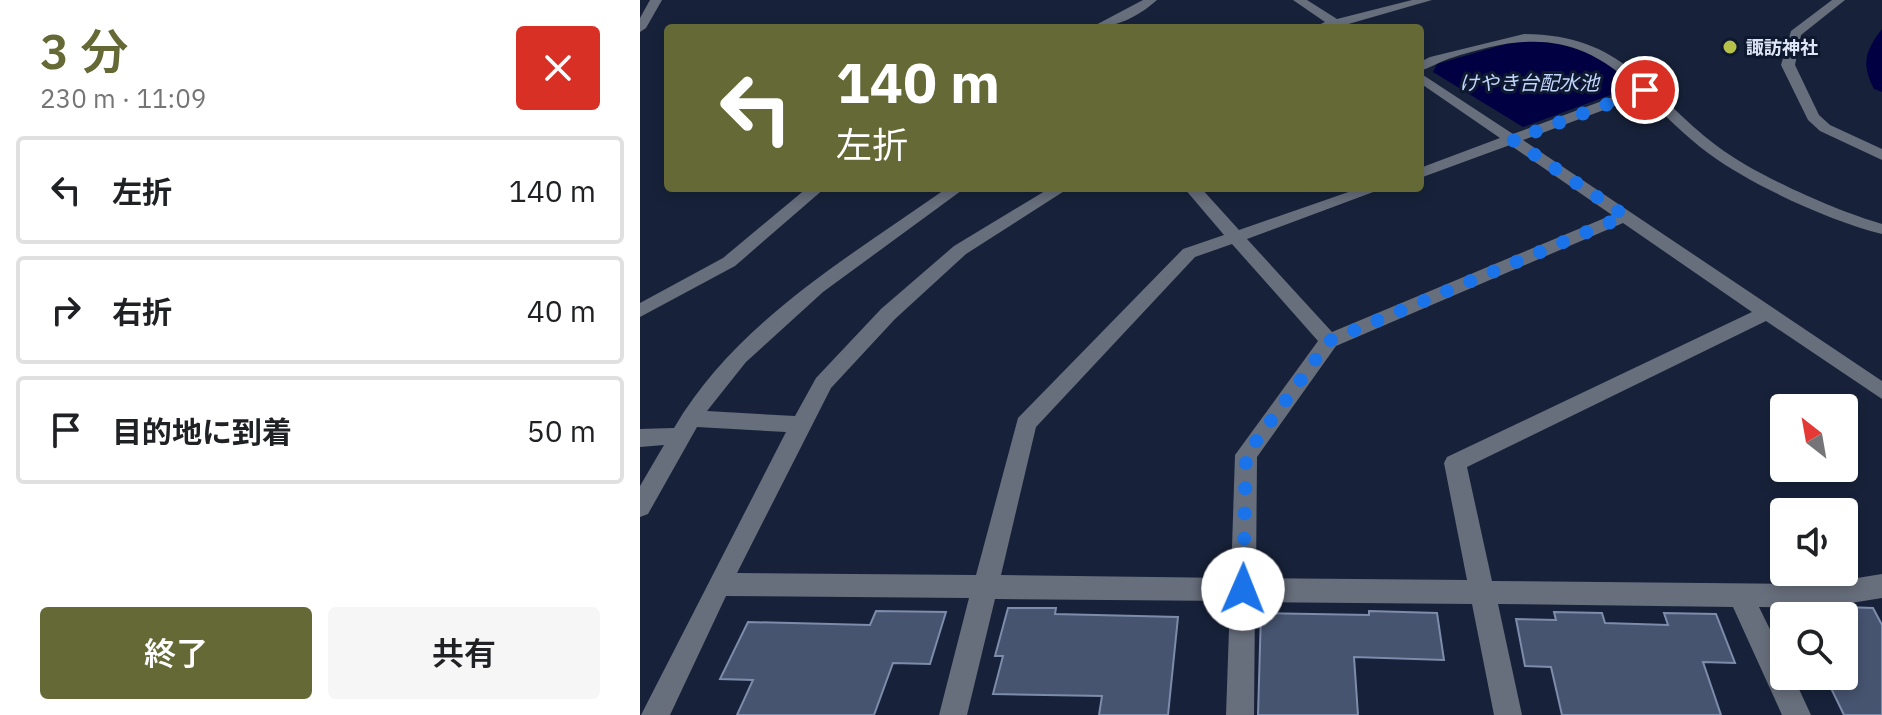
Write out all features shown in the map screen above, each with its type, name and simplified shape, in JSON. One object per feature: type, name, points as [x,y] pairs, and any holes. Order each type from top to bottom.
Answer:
[{"type":"street","points":[[640,28],[656,0]]},
{"type":"street","points":[[1107,24],[1151,0]]},
{"type":"street","points":[[1299,0],[1336,24]]},
{"type":"street","points":[[1346,24],[1426,0]]},
{"type":"street","points":[[1839,0],[1795,34],[1788,65],[1813,117],[1825,128],[1882,155]]},
{"type":"street","points":[[1424,66],[1500,41],[1541,36],[1573,42],[1620,63],[1645,90],[1715,151],[1807,202],[1882,229]]},
{"type":"street","points":[[1424,80],[1882,391]]},
{"type":"street","points":[[1424,172],[1645,90]]},
{"type":"street","points":[[640,311],[729,262],[812,192]]},
{"type":"street","points":[[640,507],[712,387],[739,357],[817,288],[951,192]]},
{"type":"street","points":[[655,715],[823,383],[888,314],[960,250],[1054,192]]},
{"type":"street","points":[[1196,192],[1329,341]]},
{"type":"street","points":[[953,715],[1026,424],[1189,253],[1364,192]]},
{"type":"street","points":[[1240,715],[1246,455],[1329,341],[1625,216]]},
{"type":"street","points":[[1508,715],[1455,463],[1767,313]]},
{"type":"street","points":[[640,438],[686,427],[801,425]]},
{"type":"street","points":[[719,584],[1820,596],[1881,588]]},
{"type":"street","points":[[1740,595],[1797,715]]},
{"type":"water","points":[[1882,29],[1882,92],[1874,89],[1866,65],[1872,44]]},
{"type":"water","name":"けやき台配水池","points":[[1516,41],[1549,43],[1580,50],[1607,64],[1632,87],[1523,127],[1433,72],[1437,64]]},
{"type":"building","points":[[1858,607],[1873,608],[1882,625],[1882,715],[1844,715],[1832,690],[1858,690]]},
{"type":"building","points":[[1008,608],[1056,608],[1055,614],[1178,617],[1168,715],[1099,715],[1102,696],[993,694],[1003,656],[995,656]]},
{"type":"building","points":[[876,611],[946,612],[930,664],[893,663],[874,715],[737,715],[753,680],[720,679],[748,622],[870,625]]},
{"type":"building","points":[[1369,611],[1437,613],[1444,660],[1354,657],[1358,715],[1258,715],[1261,613],[1369,615]]},
{"type":"building","points":[[1554,612],[1602,613],[1605,623],[1668,625],[1664,613],[1716,614],[1735,663],[1703,662],[1721,715],[1562,715],[1551,667],[1525,666],[1516,619],[1556,620]]},
{"type":"place","name":"諏訪神社","points":[[1730,47]]},
{"type":"route","points":[[1243,589],[1246,455],[1329,341],[1625,216],[1513,140],[1645,90]]}]
